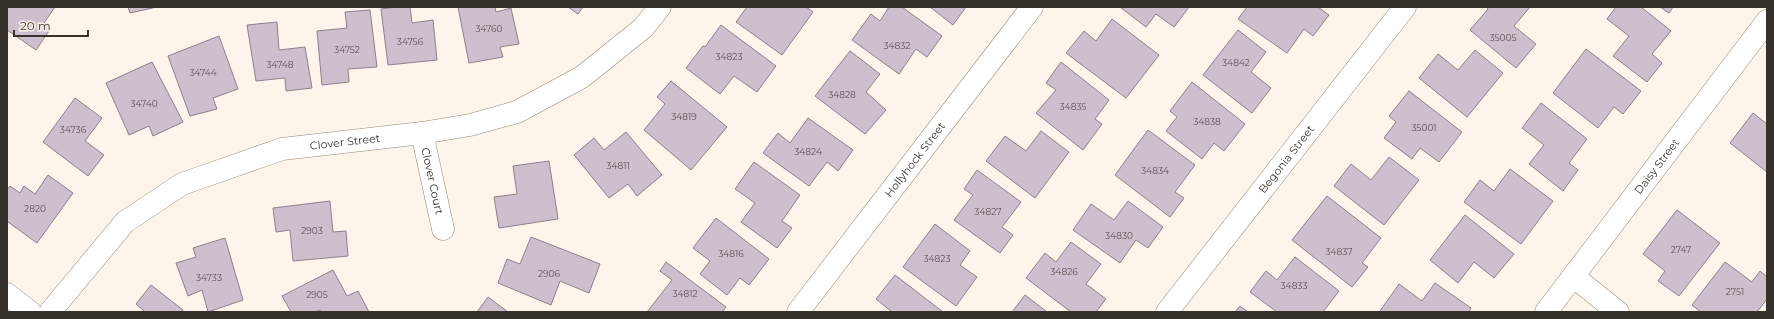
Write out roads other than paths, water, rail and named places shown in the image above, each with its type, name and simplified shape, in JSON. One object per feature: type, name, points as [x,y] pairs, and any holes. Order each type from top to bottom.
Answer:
[{"type":"street","name":"Clover Street","points":[[50,312],[125,222],[182,184],[282,149],[422,133],[470,125],[517,112],[582,77],[643,28],[660,7]]},
{"type":"street","name":"Hollyhock Street","points":[[798,312],[1032,7]]},
{"type":"street","name":"Begonia Street","points":[[1167,312],[1405,7]]},
{"type":"street","name":"Daisy Street","points":[[1546,312],[1766,23]]},
{"type":"street","name":"Clover Court","points":[[422,133],[443,229]]},
{"type":"street","points":[[1574,277],[1618,312]]},
{"type":"street","points":[[7,294],[30,312]]}]
